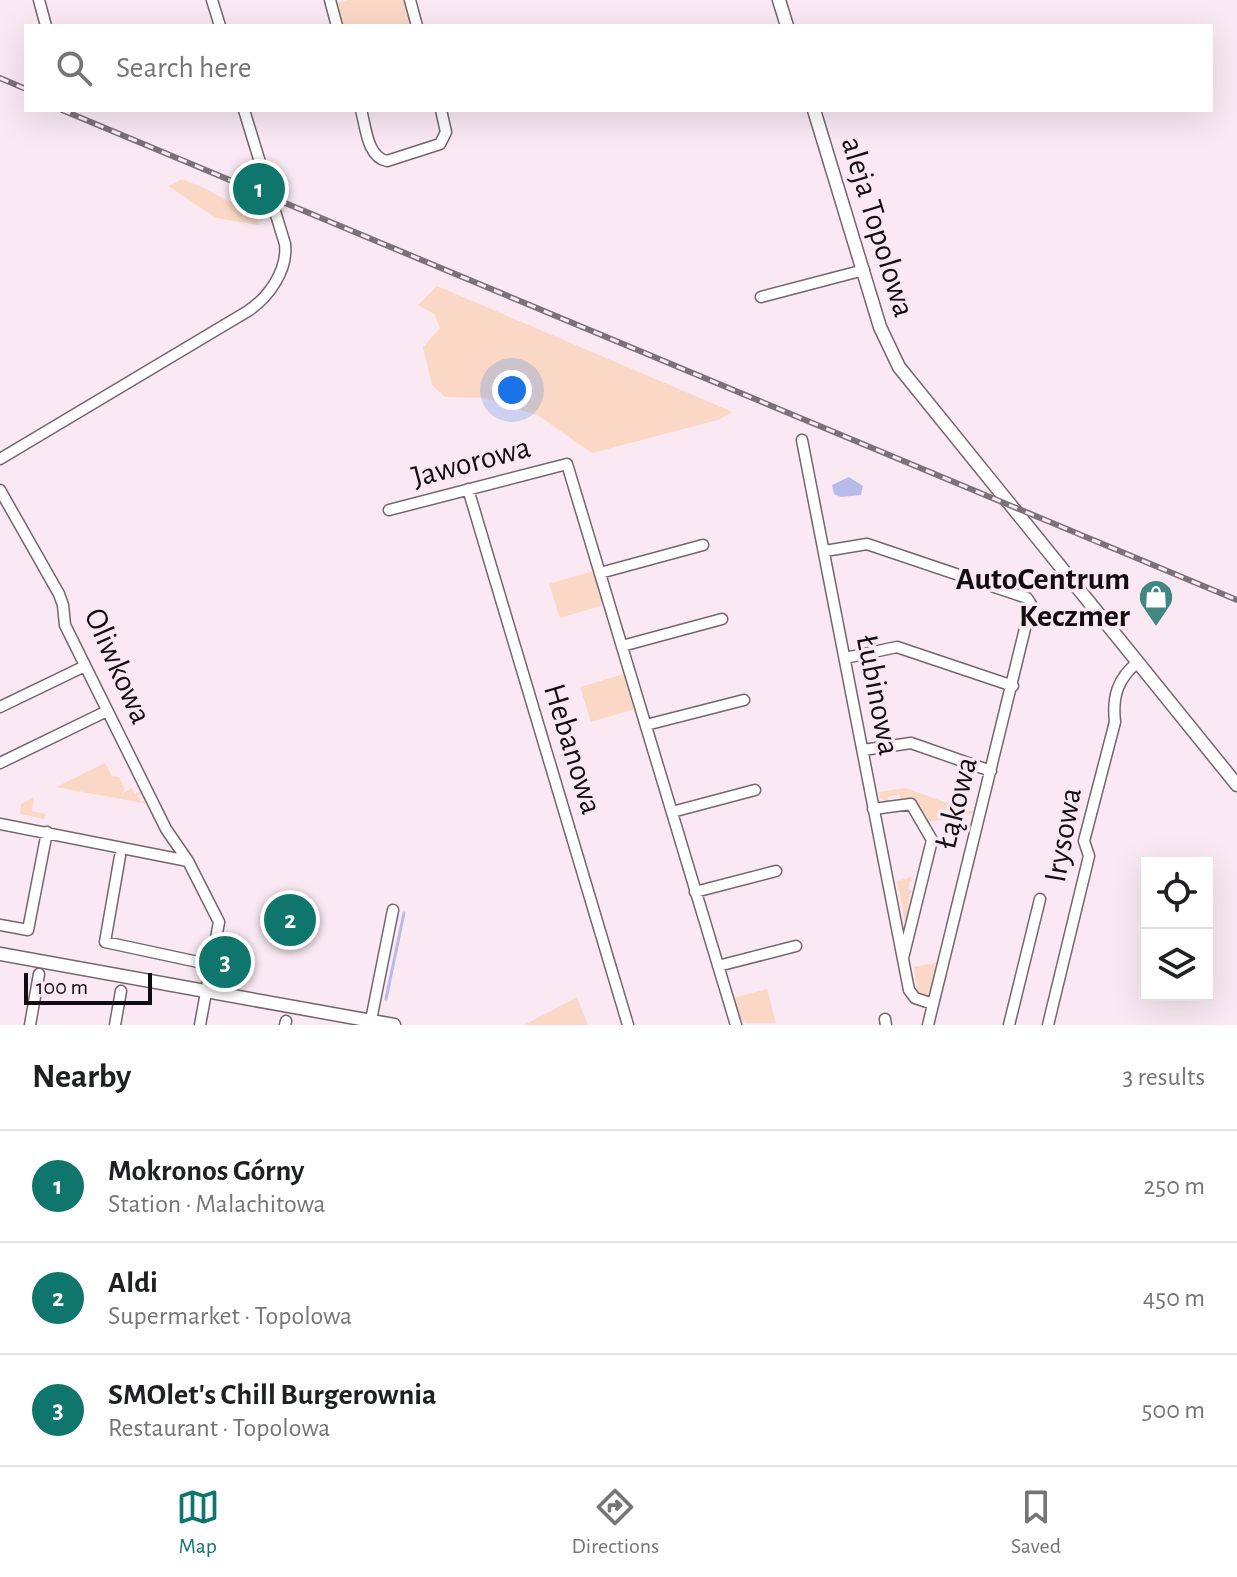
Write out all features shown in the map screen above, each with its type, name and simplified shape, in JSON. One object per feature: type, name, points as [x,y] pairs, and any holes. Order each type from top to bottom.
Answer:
[{"type":"street","points":[[39,0],[45,24]]},
{"type":"street","points":[[212,0],[219,24]]},
{"type":"street","points":[[330,0],[336,24]]},
{"type":"street","points":[[410,0],[416,24]]},
{"type":"street","points":[[779,0],[786,24]]},
{"type":"street","points":[[0,459],[255,307],[272,287],[286,250],[245,112]]},
{"type":"street","points":[[362,112],[372,152],[378,159],[387,161],[440,144],[446,132],[441,112]]},
{"type":"street","name":"aleja Topolowa","points":[[815,112],[880,327],[894,359],[1237,785]]},
{"type":"street","points":[[761,297],[864,270]]},
{"type":"street","name":"Łubinowa","points":[[802,440],[910,994],[933,1004]]},
{"type":"street","name":"Jaworowa","points":[[389,510],[567,464],[600,573]]},
{"type":"street","name":"Hebanowa","points":[[468,489],[628,1025]]},
{"type":"street","name":"Oliwkowa","points":[[0,490],[59,594],[65,625],[166,829],[188,861],[219,922],[200,1025]]},
{"type":"street","name":"Łąkowa","points":[[825,551],[867,544],[1024,596],[1030,600],[1032,607],[928,1025]]},
{"type":"street","points":[[703,545],[600,573],[736,1025]]},
{"type":"street","points":[[622,646],[722,619]]},
{"type":"street","points":[[845,658],[897,647],[1013,686]]},
{"type":"street","name":"Irysowa","points":[[1048,1025],[1089,856],[1084,841],[1115,722],[1113,707],[1121,677],[1138,662]]},
{"type":"street","points":[[0,707],[85,666]]},
{"type":"street","points":[[646,725],[744,700]]},
{"type":"street","points":[[0,763],[107,711]]},
{"type":"street","points":[[863,750],[911,743],[991,771]]},
{"type":"street","points":[[672,812],[755,790]]},
{"type":"street","points":[[873,809],[908,803],[932,836],[922,890],[903,960]]},
{"type":"street","points":[[0,824],[188,861]]},
{"type":"street","points":[[0,925],[28,930],[47,832]]},
{"type":"street","points":[[120,856],[105,942],[212,965]]},
{"type":"street","points":[[695,892],[776,871]]},
{"type":"street","points":[[1009,1025],[1040,899]]},
{"type":"street","points":[[371,1020],[393,910]]},
{"type":"street","points":[[718,966],[796,946]]},
{"type":"street","points":[[0,954],[394,1025]]},
{"type":"street","points":[[30,1025],[39,974]]},
{"type":"street","points":[[115,1025],[121,991]]},
{"type":"shaded area","points":[[348,0],[405,0],[412,24],[343,24],[337,3]]},
{"type":"shaded area","points":[[182,179],[256,216],[259,225],[216,218],[168,186]]},
{"type":"shaded area","points":[[437,286],[733,412],[718,420],[592,453],[539,416],[485,398],[445,397],[432,385],[423,347],[440,328],[434,314],[418,305]]},
{"type":"shaded area","points":[[593,571],[604,605],[560,618],[549,584]]},
{"type":"shaded area","points":[[624,674],[635,709],[591,722],[580,687]]},
{"type":"shaded area","points":[[105,763],[112,776],[119,777],[125,789],[121,794],[132,788],[135,794],[141,791],[142,794],[138,796],[141,802],[146,800],[148,804],[56,787]]},
{"type":"shaded area","points":[[905,788],[976,813],[929,822],[913,799],[901,801],[899,794],[888,797],[888,803],[880,798],[879,792]]},
{"type":"shaded area","points":[[34,797],[32,811],[45,814],[44,819],[20,814],[21,804]]},
{"type":"shaded area","points":[[911,877],[908,889],[918,892],[911,892],[908,904],[914,905],[907,934],[897,881]]},
{"type":"shaded area","points":[[939,962],[931,994],[924,998],[918,996],[914,967]]},
{"type":"shaded area","points":[[767,989],[776,1023],[746,1023],[741,1020],[733,998]]},
{"type":"shaded area","points":[[577,997],[588,1025],[524,1025]]},
{"type":"water","points":[[849,477],[863,486],[861,495],[841,497],[834,494],[832,485]]},
{"type":"waterway","points":[[386,999],[404,913]]},
{"type":"railway","points":[[0,78],[24,88]]},
{"type":"railway","points":[[67,112],[1237,600]]},
{"type":"place","name":"Mokronos Górny","points":[[259,189]]},
{"type":"place","name":"AutoCentrum Keczmer","points":[[1156,628]]},
{"type":"place","name":"Aldi","points":[[290,920]]},
{"type":"place","name":"SMOlet's Chill Burgerownia","points":[[225,962]]}]
